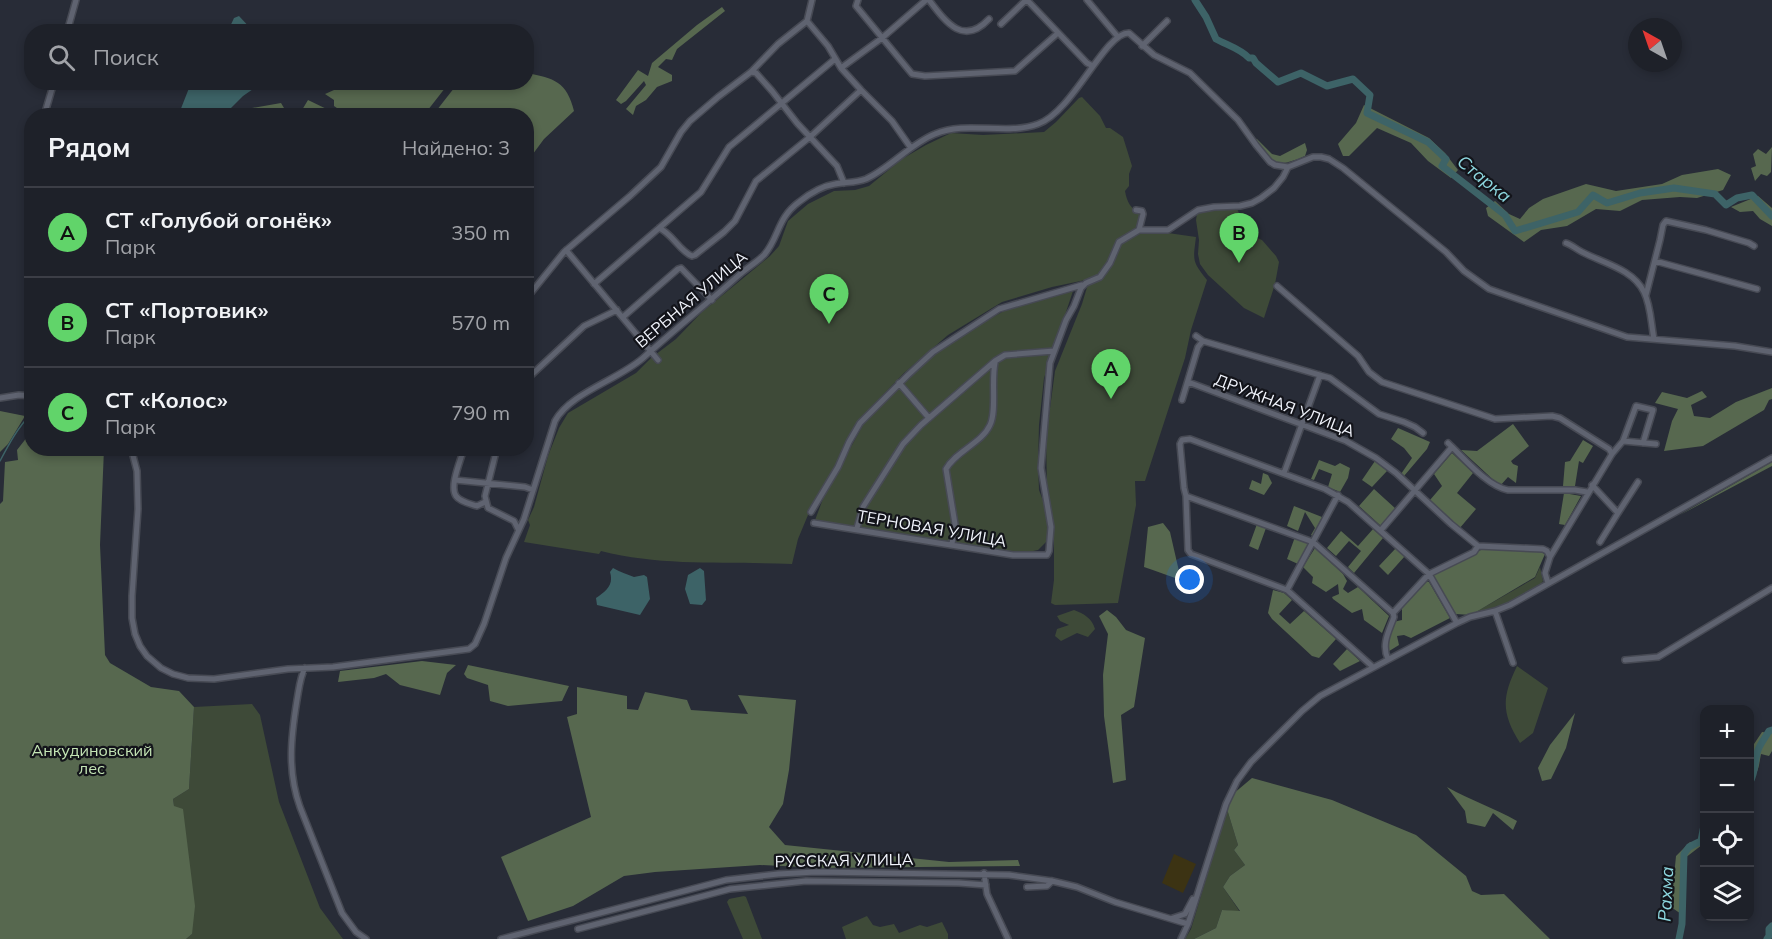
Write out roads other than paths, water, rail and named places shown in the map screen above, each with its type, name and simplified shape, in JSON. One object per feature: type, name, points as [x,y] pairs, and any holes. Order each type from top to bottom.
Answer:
[{"type":"street","points":[[69,24],[76,0]]},
{"type":"street","points":[[534,289],[566,250],[661,167],[690,121],[751,72],[778,44],[807,21],[812,0]]},
{"type":"street","points":[[858,0],[856,6],[912,74],[925,76],[1015,71],[1058,33]]},
{"type":"street","points":[[841,68],[882,38],[927,0],[948,24],[956,29],[969,31],[982,26],[989,19]]},
{"type":"street","points":[[1001,24],[1027,0],[1087,63],[1093,66]]},
{"type":"street","points":[[1087,0],[1118,37]]},
{"type":"street","points":[[807,21],[828,46],[841,68],[892,121],[911,148]]},
{"type":"street","points":[[1167,21],[1142,46],[1154,55],[1190,73],[1238,120],[1270,162],[1279,166],[1288,166],[1313,157],[1335,162],[1446,252],[1477,282],[1493,291],[1627,337],[1735,346],[1772,352]]},
{"type":"street","name":"ВЕРБНАЯ УЛИЦА","points":[[305,668],[333,667],[469,649],[475,644],[484,624],[506,558],[524,519],[559,413],[571,402],[642,358],[712,300],[764,255],[785,215],[794,206],[826,186],[867,178],[929,136],[948,129],[1018,128],[1044,122],[1062,108],[1118,37],[1129,33],[1142,46]]},
{"type":"street","points":[[594,284],[701,192],[729,147],[835,59]]},
{"type":"street","points":[[751,72],[758,75],[837,166],[844,183]]},
{"type":"street","points":[[46,108],[52,90]]},
{"type":"street","points":[[659,228],[667,231],[687,254],[692,256],[735,221],[756,181],[810,137],[861,90]]},
{"type":"street","points":[[811,512],[860,423],[939,347],[993,313],[1014,304],[1100,278],[1110,263],[1119,242],[1139,230],[1168,230],[1202,209],[1240,207],[1261,198],[1274,188],[1288,166]]},
{"type":"street","points":[[1136,210],[1142,211],[1143,214],[1139,230]]},
{"type":"street","points":[[1654,339],[1646,295],[1666,220],[1754,246]]},
{"type":"street","points":[[1566,243],[1630,275],[1646,295]]},
{"type":"street","points":[[566,250],[658,360]]},
{"type":"street","points":[[1655,261],[1757,289]]},
{"type":"street","points":[[623,317],[681,268],[712,300]]},
{"type":"street","points":[[857,528],[863,507],[897,453],[930,418],[1005,355],[1054,351],[1078,292],[1084,284]]},
{"type":"street","points":[[1277,286],[1358,356],[1369,372],[1382,382],[1495,419],[1512,420],[1552,416],[1560,418],[1609,449],[1612,454]]},
{"type":"street","points":[[534,373],[584,326],[617,310]]},
{"type":"street","points":[[1196,336],[1203,341],[1330,378],[1379,414],[1415,427],[1423,433]]},
{"type":"street","points":[[1182,400],[1189,370],[1198,347],[1203,341]]},
{"type":"street","name":"ТЕРНОВАЯ УЛИЦА","points":[[814,523],[857,528],[1012,555],[1048,553],[1051,520],[1041,468],[1049,368],[1054,351]]},
{"type":"street","points":[[952,544],[955,524],[946,469],[949,462],[983,435],[990,426],[995,362]]},
{"type":"street","points":[[1284,474],[1320,375]]},
{"type":"street","name":"ДРУЖНАЯ УЛИЦА","points":[[1188,382],[1358,447],[1376,458],[1416,490],[1478,546]]},
{"type":"street","points":[[899,383],[930,418]]},
{"type":"street","points":[[0,398],[24,395]]},
{"type":"street","points":[[1548,583],[1545,573],[1550,556],[1587,492],[1623,441],[1636,406],[1653,410],[1643,443]]},
{"type":"street","points":[[1373,667],[1287,590],[1191,554],[1188,550],[1186,496],[1180,444],[1182,440],[1190,440],[1325,489],[1348,501],[1429,574],[1457,623]]},
{"type":"street","points":[[1623,441],[1656,444]]},
{"type":"street","points":[[1381,531],[1450,445],[1479,473],[1501,489],[1587,492]]},
{"type":"street","points":[[134,456],[137,471],[138,509],[132,596],[135,633],[144,651],[161,668],[188,678],[214,679],[305,668],[300,683],[290,749],[296,797],[342,913],[356,932],[366,939]]},
{"type":"street","points":[[462,456],[453,485],[456,496],[466,503],[477,506],[485,502]]},
{"type":"street","points":[[495,456],[485,502],[488,508],[514,521],[519,529]]},
{"type":"street","points":[[1181,939],[1188,924],[1226,804],[1234,787],[1245,769],[1266,745],[1310,704],[1328,691],[1457,623],[1477,614],[1495,611],[1510,605],[1772,458]]},
{"type":"street","points":[[455,480],[525,487],[532,490]]},
{"type":"street","points":[[1600,542],[1638,482]]},
{"type":"street","points":[[1592,485],[1618,513]]},
{"type":"street","points":[[1287,590],[1338,495]]},
{"type":"street","points":[[1186,496],[1313,542],[1393,613],[1394,617],[1384,646],[1388,659]]},
{"type":"street","points":[[1393,613],[1429,574],[1474,552],[1478,546],[1543,549],[1550,556]]},
{"type":"street","points":[[1625,660],[1658,657],[1772,588]]},
{"type":"street","points":[[1495,611],[1513,663]]},
{"type":"street","points":[[288,669],[297,673],[300,683]]},
{"type":"street","name":"РУССКАЯ УЛИЦА","points":[[501,939],[726,880],[816,872],[984,873],[1052,881],[1077,887],[1115,902],[1188,924]]},
{"type":"street","points":[[984,873],[987,894],[1008,939]]},
{"type":"street","points":[[578,929],[739,888],[806,881],[986,885]]},
{"type":"street","points":[[1027,887],[1047,886],[1052,881]]},
{"type":"street","points":[[1164,918],[1176,918],[1185,914],[1199,890]]},
{"type":"waterway","name":"Старка","points":[[1195,0],[1216,39],[1249,58],[1253,58],[1278,82],[1301,73],[1327,86],[1353,79],[1370,95],[1367,113],[1428,142],[1446,159],[1442,166],[1505,215],[1515,231],[1578,212],[1593,195],[1607,203],[1640,193],[1674,188],[1715,194],[1726,205],[1737,198],[1752,195],[1772,216]]},
{"type":"waterway","points":[[0,461],[24,422]]},
{"type":"waterway","name":"Рахма","points":[[1754,772],[1758,750],[1769,731],[1772,730]]},
{"type":"waterway","name":"Рахма","points":[[1679,939],[1682,924],[1684,854],[1689,847],[1700,842]]},
{"type":"waterway","points":[[1767,939],[1772,926]]},
{"type":"place","name":"СТ «Портовик»","points":[[1239,263]]},
{"type":"place","name":"СТ «Колос»","points":[[829,324]]},
{"type":"place","name":"СТ «Голубой огонёк»","points":[[1111,399]]},
{"type":"park label","name":"Анкудиновский лес","points":[[92,759]]}]
